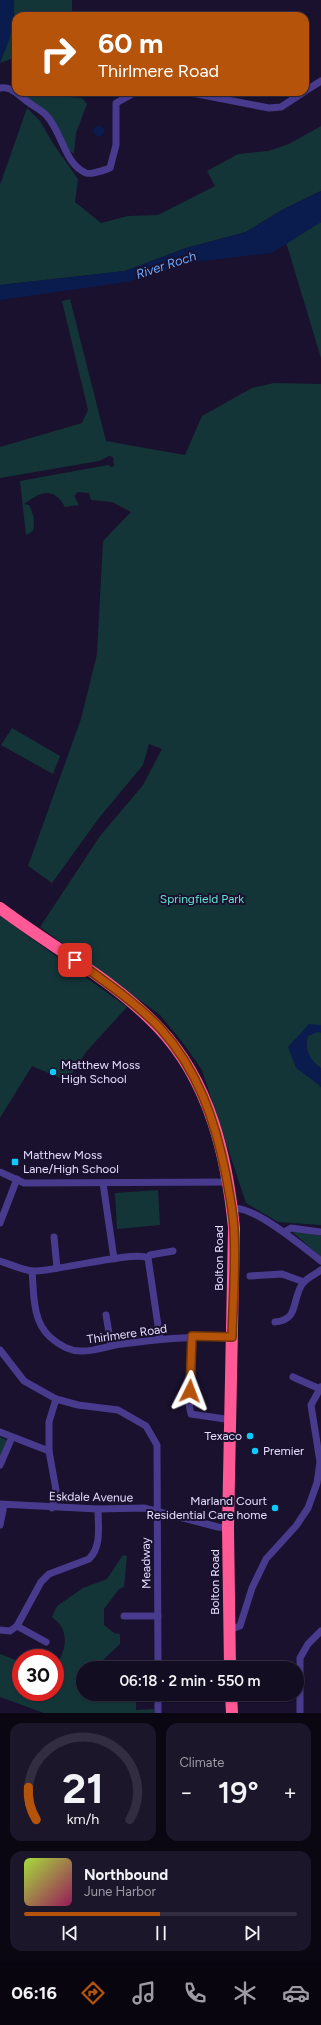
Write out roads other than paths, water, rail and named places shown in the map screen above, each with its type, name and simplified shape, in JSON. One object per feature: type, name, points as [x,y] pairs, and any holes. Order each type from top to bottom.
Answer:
[{"type":"highway","name":"Bolton Road","points":[[0,908],[133,1004],[159,1027],[173,1044],[193,1074],[203,1094],[218,1137],[232,1208],[234,1228],[232,1420],[228,1528],[230,1661]]},
{"type":"highway","points":[[231,1701],[232,1713]]},
{"type":"street","points":[[309,89],[321,81]]},
{"type":"street","points":[[0,88],[10,88],[12,90]]},
{"type":"street","points":[[21,96],[46,115],[55,127],[68,156],[84,172],[89,173],[110,168],[116,145],[116,103],[129,96]]},
{"type":"street","points":[[208,96],[269,108],[281,107],[298,96]]},
{"type":"street","points":[[0,1172],[24,1183],[227,1182]]},
{"type":"street","points":[[0,1223],[17,1179]]},
{"type":"street","points":[[103,1183],[114,1259]]},
{"type":"street","points":[[232,1208],[244,1209],[284,1232],[321,1261]]},
{"type":"street","points":[[284,1232],[291,1228],[321,1232]]},
{"type":"street","points":[[54,1237],[56,1268]]},
{"type":"street","points":[[148,1258],[150,1255],[173,1251]]},
{"type":"street","points":[[0,1261],[32,1271],[114,1259],[141,1256],[148,1258]]},
{"type":"street","points":[[148,1258],[160,1339]]},
{"type":"street","points":[[280,1323],[290,1317],[294,1311],[296,1297],[304,1282],[321,1270]]},
{"type":"street","name":"Thirlmere Road","points":[[32,1271],[36,1315],[49,1336],[63,1347],[83,1351],[111,1345],[160,1339],[192,1336],[232,1337]]},
{"type":"street","points":[[250,1276],[282,1274],[304,1282]]},
{"type":"street","points":[[106,1315],[111,1345]]},
{"type":"street","points":[[192,1336],[189,1404],[191,1414],[232,1420]]},
{"type":"street","name":"Meadway","points":[[1,1355],[24,1381],[56,1399],[78,1406],[118,1410],[146,1426],[157,1445],[158,1661]]},
{"type":"street","points":[[229,1630],[240,1626],[252,1588],[266,1559],[296,1526],[308,1508],[317,1483],[320,1462],[311,1405],[320,1388],[293,1377]]},
{"type":"street","points":[[52,1508],[56,1490],[49,1452],[49,1422],[56,1399]]},
{"type":"street","points":[[0,1432],[49,1452]]},
{"type":"street","points":[[0,1465],[12,1437]]},
{"type":"street","points":[[0,1525],[2,1504]]},
{"type":"street","name":"Eskdale Avenue","points":[[2,1504],[52,1508],[144,1508],[218,1527],[228,1528]]},
{"type":"street","points":[[0,1630],[10,1630],[17,1626],[41,1582],[49,1574],[89,1560],[98,1543],[98,1509]]},
{"type":"street","points":[[124,1616],[158,1616]]},
{"type":"street","points":[[17,1626],[46,1642]]},
{"type":"street","points":[[300,1713],[300,1658],[308,1644],[321,1631]]},
{"type":"street","points":[[158,1701],[158,1713]]},
{"type":"water","points":[[0,0],[14,0],[11,32],[7,47],[0,62]]},
{"type":"water","points":[[97,126],[101,126],[103,127],[103,135],[97,136],[94,133],[94,129]]},
{"type":"water","name":"River Roch","points":[[321,191],[321,222],[272,253],[193,262],[127,282],[0,300],[0,285],[125,271],[186,248],[246,232],[282,210]]},
{"type":"water","points":[[309,1024],[321,1025],[321,1033],[318,1032],[308,1036],[307,1050],[314,1062],[321,1068],[321,1088],[296,1068],[288,1047]]},
{"type":"place","name":"Matthew Moss High School","points":[[53,1072]]},
{"type":"place","name":"Matthew Moss Lane/High School","points":[[15,1162]]},
{"type":"place","name":"Texaco","points":[[250,1436]]},
{"type":"place","name":"Premier","points":[[255,1451]]},
{"type":"place","name":"Marland Court Residential Care home","points":[[275,1508]]},
{"type":"park label","name":"Springfield Park","points":[[202,899]]}]
